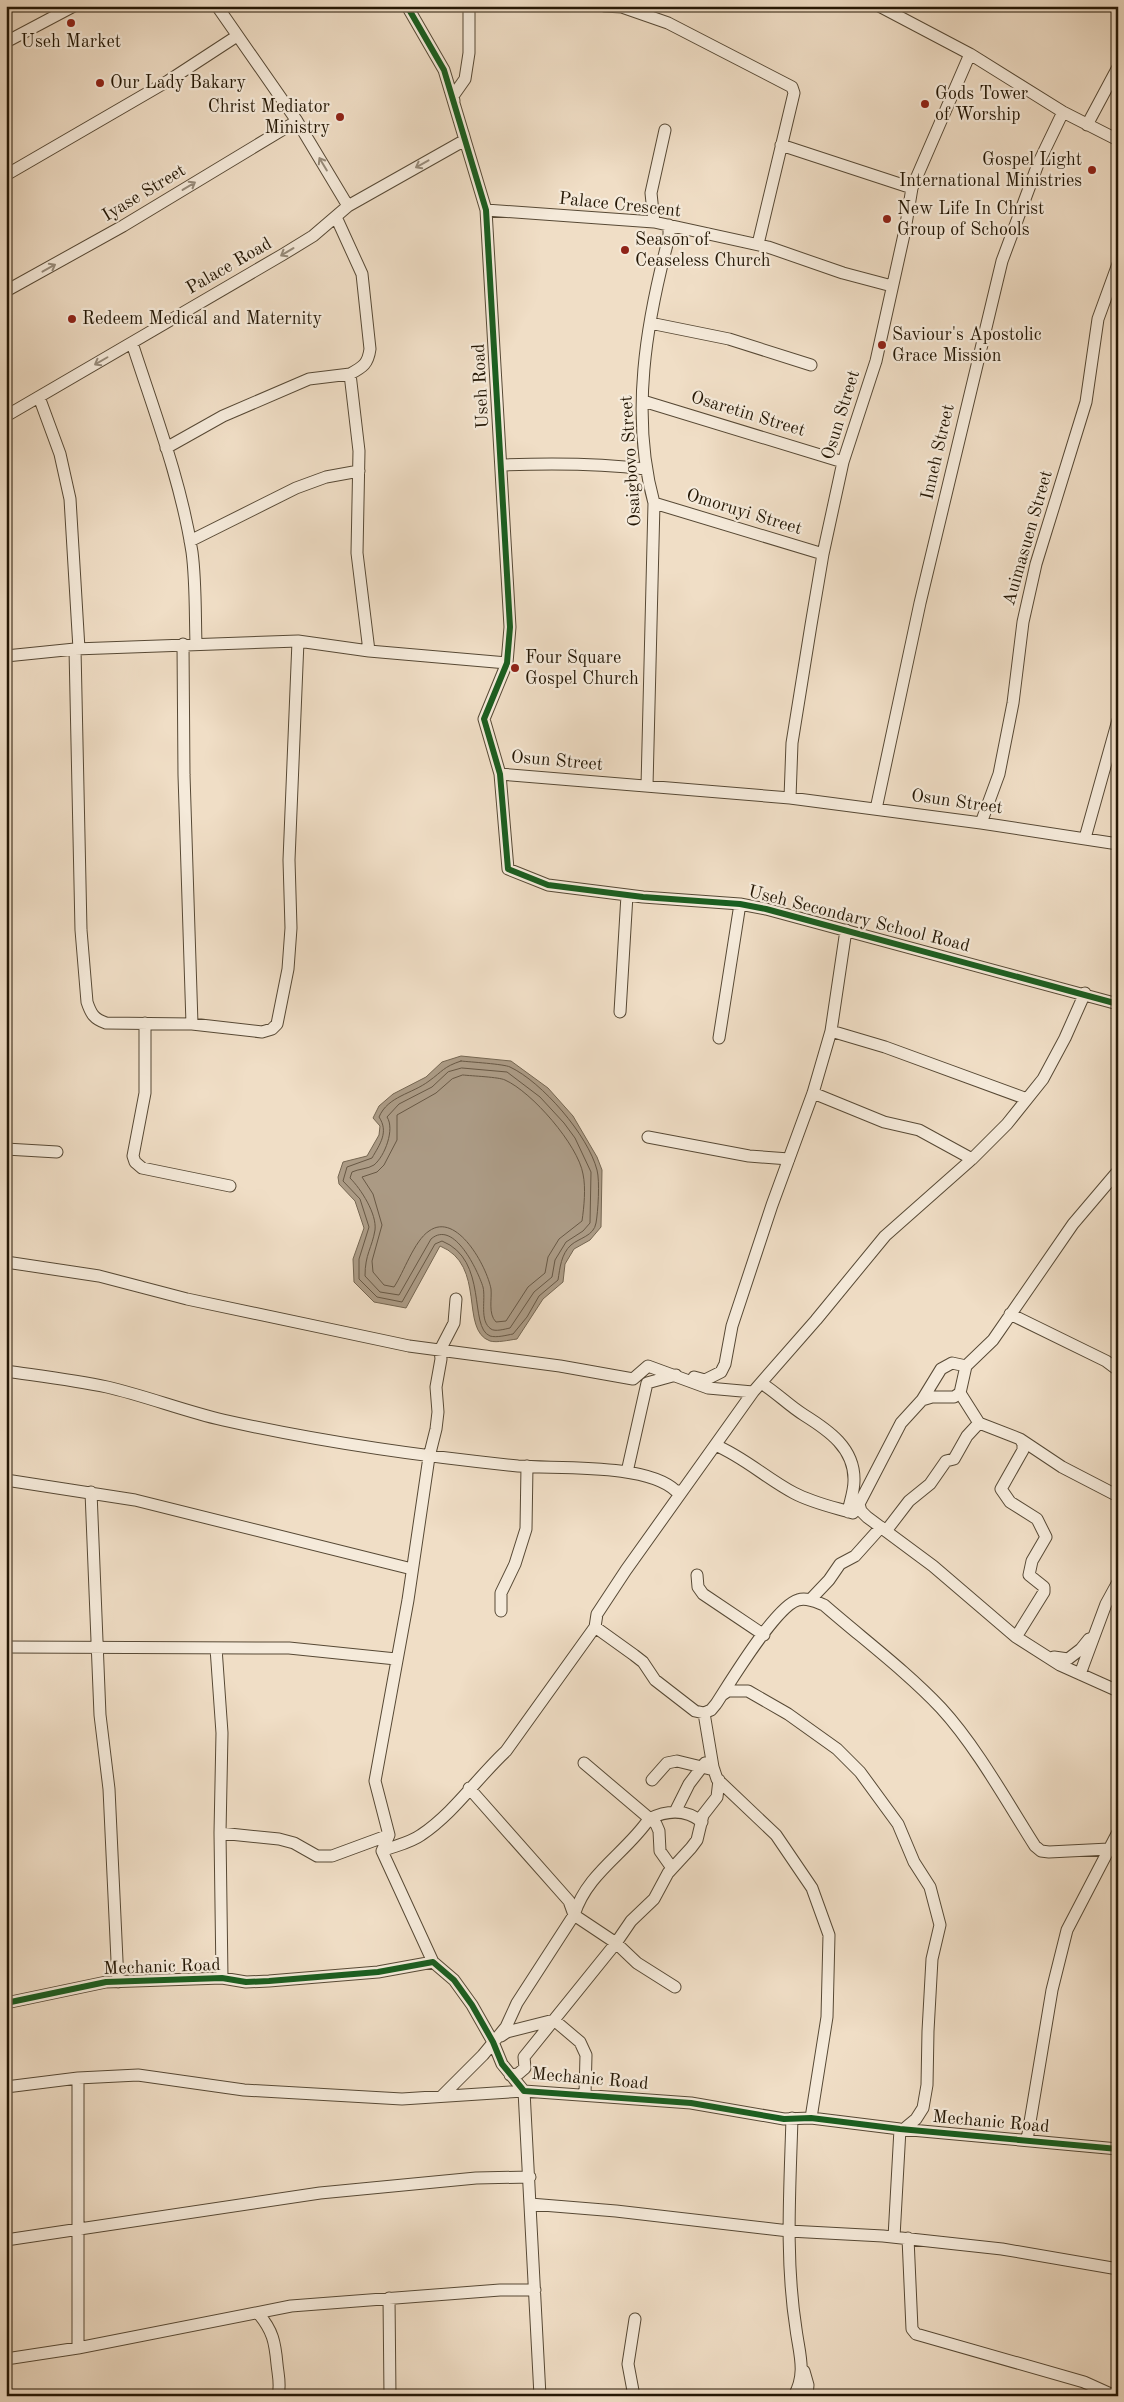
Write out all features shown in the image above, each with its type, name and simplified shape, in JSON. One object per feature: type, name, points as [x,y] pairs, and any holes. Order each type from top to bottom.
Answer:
[{"type":"street","points":[[216,6],[297,121],[348,206]]},
{"type":"street","name":"Useh Road","points":[[407,6],[444,70],[486,210],[510,627],[507,663],[484,719],[500,774]]},
{"type":"street","points":[[465,140],[453,96],[465,79],[469,53],[469,6]]},
{"type":"street","points":[[604,6],[622,7],[668,22],[792,87],[794,93],[758,244]]},
{"type":"street","points":[[878,6],[970,54],[1063,112],[1118,140]]},
{"type":"street","points":[[6,42],[68,8]]},
{"type":"street","points":[[6,175],[168,81],[236,36]]},
{"type":"street","name":"Osun Street","points":[[790,798],[792,743],[823,554],[843,462],[876,361],[905,230],[912,188],[970,54]]},
{"type":"street","points":[[1087,124],[1118,67]]},
{"type":"street","name":"Inneh Street","points":[[876,809],[920,603],[1002,261],[1038,164],[1063,112]]},
{"type":"street","name":"Iyase Street","points":[[6,291],[123,226],[297,121]]},
{"type":"street","points":[[654,222],[651,192],[665,130]]},
{"type":"street","name":"Palace Road","points":[[6,416],[282,255],[313,236],[348,206],[465,140]]},
{"type":"street","points":[[781,145],[912,188]]},
{"type":"street","name":"Palace Crescent","points":[[486,210],[654,222],[758,244],[844,273],[892,286]]},
{"type":"street","points":[[166,448],[223,416],[309,379],[350,374],[364,366],[369,360],[370,349],[362,274],[336,217]]},
{"type":"street","name":"Osaigbovo Street","points":[[647,786],[654,503],[646,469],[642,410],[643,371],[650,323],[669,237],[669,225]]},
{"type":"street","name":"Auimasuen Street","points":[[981,823],[1001,765],[1013,703],[1023,622],[1036,564],[1086,402],[1098,319],[1118,264]]},
{"type":"street","points":[[650,323],[729,339],[811,366]]},
{"type":"street","points":[[132,343],[166,448],[190,541],[196,644]]},
{"type":"street","points":[[350,374],[359,451],[357,553],[369,651]]},
{"type":"street","points":[[39,397],[60,454],[70,499],[77,649],[81,930],[87,1002],[95,1019],[106,1023],[192,1024],[262,1032],[272,1029],[277,1024],[288,969],[292,928],[289,860],[298,641]]},
{"type":"street","name":"Osaretin Street","points":[[643,401],[843,462]]},
{"type":"street","points":[[501,465],[568,462],[646,469]]},
{"type":"street","points":[[190,541],[296,488],[326,477],[359,471]]},
{"type":"street","name":"Omoruyi Street","points":[[654,503],[823,554]]},
{"type":"street","points":[[6,656],[77,649],[298,641],[369,651],[507,663]]},
{"type":"street","points":[[183,644],[184,775],[192,1024]]},
{"type":"street","points":[[1085,838],[1118,720]]},
{"type":"street","name":"Osun Street","points":[[500,774],[790,798],[981,823],[1118,844]]},
{"type":"street","name":"Useh Secondary School Road","points":[[500,774],[508,869],[548,885],[627,895],[740,904],[846,930],[1118,1004]]},
{"type":"street","points":[[620,1012],[627,895]]},
{"type":"street","points":[[719,1038],[740,904]]},
{"type":"street","points":[[627,1472],[647,1383],[673,1375],[705,1380],[721,1372],[725,1364],[732,1326],[813,1093],[831,1031],[846,930]]},
{"type":"street","points":[[382,1851],[420,1836],[449,1814],[469,1788],[506,1751],[595,1627],[597,1614],[608,1597],[753,1392],[816,1320],[885,1236],[972,1159],[1007,1124],[1043,1079],[1065,1038],[1085,994]]},
{"type":"street","points":[[145,1023],[144,1093],[134,1145],[133,1156],[136,1162],[142,1168],[230,1186]]},
{"type":"street","points":[[831,1031],[894,1050],[1027,1098]]},
{"type":"street","points":[[813,1093],[884,1122],[919,1130],[972,1159]]},
{"type":"street","points":[[648,1137],[748,1156],[789,1159]]},
{"type":"street","points":[[6,1150],[57,1152]]},
{"type":"street","points":[[922,1400],[932,1397],[954,1397],[960,1393],[966,1366],[993,1340],[1073,1224],[1118,1171]]},
{"type":"street","points":[[6,1262],[98,1276],[187,1299],[409,1346],[560,1366],[633,1379],[648,1366],[708,1388],[753,1392]]},
{"type":"street","points":[[433,1962],[382,1851],[389,1835],[375,1781],[412,1569],[428,1457],[438,1412],[436,1386],[441,1360],[440,1350],[454,1323],[456,1299]]},
{"type":"street","points":[[1010,1314],[1106,1361],[1118,1370]]},
{"type":"street","points":[[966,1366],[952,1363],[941,1369],[922,1400],[902,1423],[863,1495],[859,1504],[861,1511],[933,1566],[1016,1637],[1050,1659],[1118,1691]]},
{"type":"street","points":[[6,1371],[107,1387],[222,1420],[428,1457],[527,1466],[627,1472],[666,1482],[689,1481]]},
{"type":"street","points":[[761,1382],[784,1401],[824,1427],[841,1442],[852,1463],[854,1481],[848,1512]]},
{"type":"street","points":[[960,1393],[979,1423],[1020,1439],[1062,1467],[1118,1496]]},
{"type":"street","points":[[810,1600],[830,1580],[840,1564],[855,1556],[910,1501],[930,1484],[946,1461],[954,1459],[967,1436],[979,1423]]},
{"type":"street","points":[[1016,1637],[1044,1592],[1044,1588],[1030,1575],[1032,1561],[1046,1537],[1037,1519],[1010,1502],[1001,1489],[1023,1450],[1023,1444],[1020,1439]]},
{"type":"street","points":[[715,1445],[771,1477],[792,1492],[811,1501],[867,1517]]},
{"type":"street","points":[[501,1611],[501,1592],[515,1564],[526,1529],[527,1466]]},
{"type":"street","points":[[6,1480],[135,1500],[412,1569]]},
{"type":"street","points":[[666,1482],[676,1491],[682,1490]]},
{"type":"street","points":[[91,1492],[96,1647],[100,1715],[110,1789],[118,1982]]},
{"type":"street","points":[[698,1575],[698,1587],[703,1594],[764,1635]]},
{"type":"street","points":[[1080,1674],[1106,1604],[1118,1582]]},
{"type":"street","points":[[595,1627],[643,1662],[655,1680],[664,1688],[695,1711],[704,1713],[711,1710],[783,1608],[801,1599],[810,1600],[824,1606],[942,1710],[980,1761],[1035,1846],[1041,1851],[1049,1852],[1109,1849]]},
{"type":"street","points":[[1050,1659],[1054,1657],[1068,1659],[1074,1656],[1097,1630]]},
{"type":"street","points":[[6,1647],[289,1648],[396,1659]]},
{"type":"street","points":[[216,1648],[222,1733],[220,1833],[222,1978]]},
{"type":"street","points":[[722,1695],[728,1691],[748,1691],[788,1714],[837,1749],[860,1772],[898,1824],[914,1862],[930,1887],[940,1925],[932,1958],[928,2030],[928,2085],[923,2108],[916,2119],[902,2129],[894,2237]]},
{"type":"street","points":[[510,2075],[518,2074],[525,2068],[524,2057],[616,1943],[631,1921],[654,1899],[672,1868],[697,1840],[708,1807],[717,1797],[716,1775],[704,1713]]},
{"type":"street","points":[[675,1812],[701,1767],[711,1756]]},
{"type":"street","points":[[652,1780],[667,1763],[677,1761],[701,1767],[716,1775],[776,1835],[812,1888],[829,1935],[827,2017],[811,2118]]},
{"type":"street","points":[[584,1763],[650,1818],[659,1831],[660,1852],[672,1868]]},
{"type":"street","points":[[469,1788],[569,1901],[574,1915],[616,1943],[638,1963],[675,1986]]},
{"type":"street","points":[[442,2096],[506,2027],[517,2003],[574,1915],[578,1902],[589,1884],[650,1818],[660,1814],[675,1812],[694,1816],[702,1822]]},
{"type":"street","points":[[1026,2140],[1052,1990],[1067,1930],[1118,1832]]},
{"type":"street","points":[[220,1833],[279,1839],[294,1843],[317,1856],[332,1856],[389,1835]]},
{"type":"street","name":"Mechanic Road","points":[[6,2003],[106,1982],[222,1978],[246,1982],[270,1981],[378,1972],[433,1962],[454,1980],[472,2005],[493,2042],[502,2064],[524,2091],[691,2103],[792,2118],[811,2118],[902,2129],[1118,2149]]},
{"type":"street","points":[[493,2042],[507,2032],[554,2020]]},
{"type":"street","points":[[554,2020],[580,2042],[586,2055],[586,2094]]},
{"type":"street","points":[[6,2088],[78,2078],[138,2075],[244,2090],[402,2099],[524,2091],[540,2396]]},
{"type":"street","points":[[78,2078],[78,2348]]},
{"type":"street","points":[[792,2118],[789,2231],[794,2318],[808,2385],[807,2396]]},
{"type":"street","points":[[6,2240],[320,2193],[476,2178],[530,2177]]},
{"type":"street","points":[[530,2204],[616,2211],[789,2231],[908,2238],[1002,2249],[1118,2270]]},
{"type":"street","points":[[908,2238],[912,2329],[916,2334],[1084,2382],[1115,2396]]},
{"type":"street","points":[[6,2359],[78,2348],[290,2306],[500,2290],[535,2290]]},
{"type":"street","points":[[389,2298],[390,2396]]},
{"type":"street","points":[[258,2313],[273,2336],[277,2350],[277,2366],[280,2376],[278,2396]]},
{"type":"street","points":[[634,2396],[628,2364],[635,2319]]},
{"type":"street","points":[[794,2396],[803,2367]]},
{"type":"water","points":[[461,1056],[511,1061],[548,1088],[573,1116],[597,1157],[602,1170],[601,1227],[590,1240],[574,1249],[565,1264],[563,1282],[543,1299],[517,1339],[500,1342],[490,1341],[481,1335],[476,1324],[468,1282],[463,1267],[454,1255],[440,1246],[406,1308],[374,1302],[354,1282],[353,1259],[364,1228],[355,1201],[339,1184],[338,1177],[343,1162],[367,1156],[379,1135],[380,1126],[373,1118],[379,1106],[393,1094],[426,1077],[442,1062]]},
{"type":"cycle path","points":[[407,6],[444,70],[486,210],[510,627],[507,663],[484,719],[500,774],[508,869],[548,885],[643,897],[740,904],[766,909],[1118,1004]]},
{"type":"cycle path","points":[[6,2003],[106,1982],[222,1978],[246,1982],[269,1981],[378,1972],[433,1962],[454,1980],[472,2005],[493,2042],[502,2064],[524,2091],[691,2103],[784,2119],[811,2118],[900,2129],[1118,2149]]},
{"type":"place","name":"Useh Market","points":[[71,23]]},
{"type":"place","name":"Our Lady Bakary","points":[[100,83]]},
{"type":"place","name":"Gods Tower of Worship","points":[[925,104]]},
{"type":"place","name":"Christ Mediator Ministry","points":[[340,117]]},
{"type":"place","name":"Gospel Light International Ministries","points":[[1092,170]]},
{"type":"place","name":"New Life In Christ Group of Schools","points":[[887,219]]},
{"type":"place","name":"Season of Ceaseless Church","points":[[625,250]]},
{"type":"place","name":"Redeem Medical and Maternity","points":[[72,319]]},
{"type":"place","name":"Saviour's Apostolic Grace Mission","points":[[882,345]]},
{"type":"place","name":"Four Square Gospel Church","points":[[515,668]]}]
